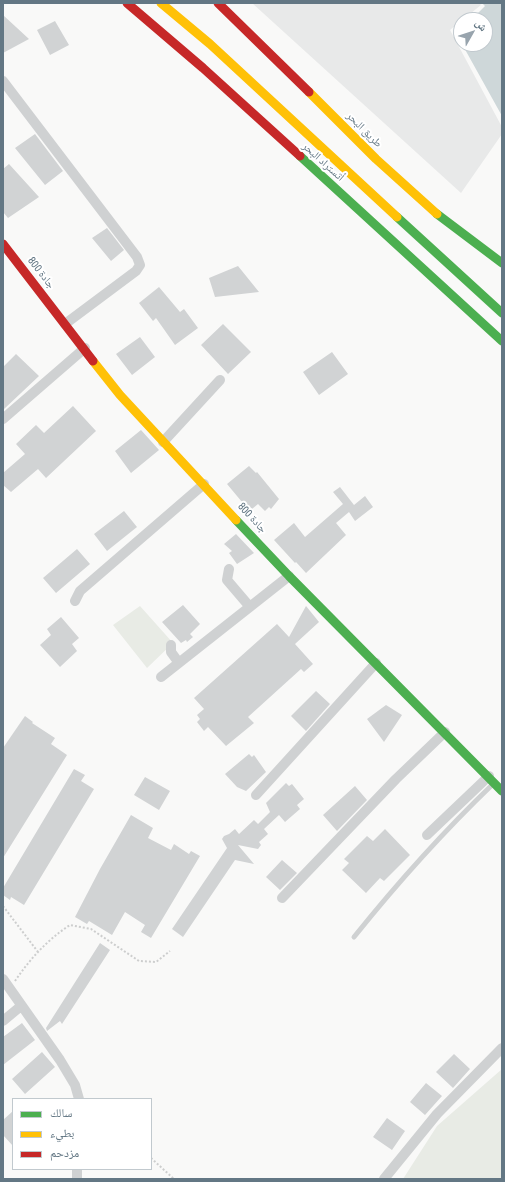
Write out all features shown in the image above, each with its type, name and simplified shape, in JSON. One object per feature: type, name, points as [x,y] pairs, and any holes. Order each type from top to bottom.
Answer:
[{"type":"main road","name":"أتستراد البحر","points":[[127,3],[203,68],[502,341]]},
{"type":"main road","name":"أتستراد البحر","points":[[161,3],[210,44],[502,313]]},
{"type":"main road","name":"طريق البحر","points":[[218,3],[394,176],[470,240],[502,263]]},
{"type":"main road","name":"جادة 800","points":[[3,244],[120,395],[289,576],[502,790]]},
{"type":"street","points":[[3,81],[137,257],[140,265],[136,271],[66,324]]},
{"type":"street","points":[[3,419],[85,348]]},
{"type":"street","points":[[163,442],[220,380]]},
{"type":"street","points":[[75,601],[80,591],[204,484]]},
{"type":"street","points":[[229,569],[227,580],[250,606]]},
{"type":"street","points":[[162,677],[289,576]]},
{"type":"street","points":[[171,645],[171,652],[179,663]]},
{"type":"street","points":[[256,794],[376,663]]},
{"type":"street","points":[[282,898],[396,779],[445,732]]},
{"type":"street","points":[[427,834],[492,780]]},
{"type":"street","points":[[3,979],[65,1068],[75,1086],[79,1098]]},
{"type":"street","points":[[3,1021],[21,1006]]},
{"type":"street","points":[[384,1179],[437,1114],[502,1048]]},
{"type":"lane","points":[[354,937],[398,882],[492,780]]},
{"type":"path","points":[[3,906],[38,952]]},
{"type":"path","points":[[9,988],[27,963],[52,936],[70,925],[91,929],[139,961],[156,962],[170,951]]},
{"type":"path","points":[[152,1159],[174,1179]]},
{"type":"shaded area","points":[[252,3],[479,3],[481,5],[472,12],[453,12],[453,28],[450,30],[453,36],[453,52],[462,52],[502,127],[502,134],[461,193]]},
{"type":"shaded area","points":[[482,3],[502,3],[502,116],[466,52],[493,52],[493,12],[479,12],[485,6]]},
{"type":"shaded area","points":[[140,606],[173,643],[147,668],[113,625]]},
{"type":"shaded area","points":[[502,1069],[502,1179],[403,1179],[437,1126]]},
{"type":"building","points":[[3,15],[29,39],[3,53]]},
{"type":"building","points":[[55,21],[69,45],[50,55],[37,30]]},
{"type":"building","points":[[35,134],[63,171],[45,185],[15,148]]},
{"type":"building","points":[[9,164],[39,197],[8,218],[3,212],[3,169]]},
{"type":"building","points":[[107,228],[124,250],[111,261],[92,238]]},
{"type":"building","points":[[238,266],[259,292],[215,297],[209,278]]},
{"type":"building","points":[[159,287],[180,312],[184,309],[198,328],[175,345],[156,318],[153,321],[139,303]]},
{"type":"building","points":[[223,324],[251,352],[228,374],[201,345]]},
{"type":"building","points":[[140,337],[155,357],[132,375],[116,354]]},
{"type":"building","points":[[332,352],[348,374],[319,395],[303,372]]},
{"type":"building","points":[[16,354],[39,376],[3,410],[3,367]]},
{"type":"building","points":[[73,406],[96,431],[46,478],[38,469],[11,492],[3,485],[3,473],[25,454],[16,444],[36,425],[44,433]]},
{"type":"building","points":[[141,430],[159,450],[131,473],[115,451]]},
{"type":"building","points":[[249,466],[256,473],[257,472],[279,499],[271,509],[269,507],[265,511],[258,504],[252,509],[249,506],[247,508],[227,484]]},
{"type":"building","points":[[340,487],[354,505],[365,496],[373,507],[355,521],[349,512],[336,523],[346,535],[306,573],[274,540],[294,523],[305,537],[343,504],[333,492]]},
{"type":"building","points":[[124,511],[137,527],[107,551],[94,534]]},
{"type":"building","points":[[236,534],[254,553],[237,564],[229,553],[232,551],[224,544]]},
{"type":"building","points":[[77,549],[90,564],[56,593],[43,578]]},
{"type":"building","points":[[183,605],[200,624],[190,634],[193,637],[187,642],[186,640],[181,643],[162,622]]},
{"type":"building","points":[[306,606],[319,622],[295,644],[313,664],[304,672],[301,669],[248,717],[254,723],[226,746],[208,727],[204,731],[197,722],[200,719],[197,715],[204,709],[194,698],[277,624],[289,637]]},
{"type":"building","points":[[61,617],[79,638],[72,644],[77,651],[60,667],[40,645],[51,635],[47,629]]},
{"type":"building","points":[[316,691],[330,704],[306,731],[291,716]]},
{"type":"building","points":[[386,705],[402,715],[384,742],[367,719]]},
{"type":"building","points":[[25,716],[33,722],[32,723],[55,738],[51,744],[67,755],[3,858],[3,748]]},
{"type":"building","points":[[249,754],[252,757],[254,755],[266,772],[246,791],[237,787],[225,774]]},
{"type":"building","points":[[74,769],[85,775],[81,781],[94,789],[24,905],[11,897],[10,900],[3,895],[3,888]]},
{"type":"building","points":[[145,777],[170,791],[159,810],[134,795]]},
{"type":"building","points":[[286,783],[289,786],[292,784],[304,799],[297,805],[300,809],[285,822],[279,815],[264,829],[268,834],[259,842],[261,845],[258,849],[238,845],[254,864],[235,860],[183,937],[172,929],[227,848],[222,839],[224,836],[235,829],[239,834],[254,820],[258,824],[270,812],[266,803]]},
{"type":"building","points":[[355,786],[367,800],[337,831],[323,815]]},
{"type":"building","points":[[131,815],[153,828],[148,838],[171,850],[174,844],[189,854],[191,851],[200,856],[151,938],[141,932],[145,925],[125,912],[112,935],[89,921],[87,924],[75,917]]},
{"type":"building","points":[[385,829],[410,855],[384,881],[380,878],[366,893],[342,870],[349,863],[344,859],[367,836],[373,841]]},
{"type":"building","points":[[282,860],[297,873],[280,890],[266,877]]},
{"type":"building","points":[[100,943],[110,950],[62,1024],[60,1021],[47,1031],[46,1028]]},
{"type":"building","points":[[22,1023],[35,1040],[3,1065],[3,1037]]},
{"type":"building","points":[[42,1052],[55,1067],[25,1094],[12,1079]]},
{"type":"building","points":[[454,1054],[470,1069],[453,1088],[436,1072]]},
{"type":"building","points":[[426,1083],[442,1096],[425,1115],[410,1102]]},
{"type":"building","points":[[12,1112],[12,1145],[3,1135],[3,1120]]},
{"type":"building","points":[[387,1118],[405,1131],[392,1150],[373,1137]]},
{"type":"traffic: fast","points":[[300,156],[502,341]]},
{"type":"traffic: fast","points":[[437,214],[502,263]]},
{"type":"traffic: fast","points":[[397,217],[502,313]]},
{"type":"traffic: fast","points":[[236,520],[289,576],[502,791]]},
{"type":"traffic: slow","points":[[161,3],[210,44],[397,217]]},
{"type":"traffic: slow","points":[[309,92],[376,159],[437,214]]},
{"type":"traffic: slow","points":[[93,361],[120,395],[236,520]]},
{"type":"traffic: jam","points":[[127,3],[203,68],[300,156]]},
{"type":"traffic: jam","points":[[218,3],[309,92]]},
{"type":"traffic: jam","points":[[3,244],[93,361]]}]
